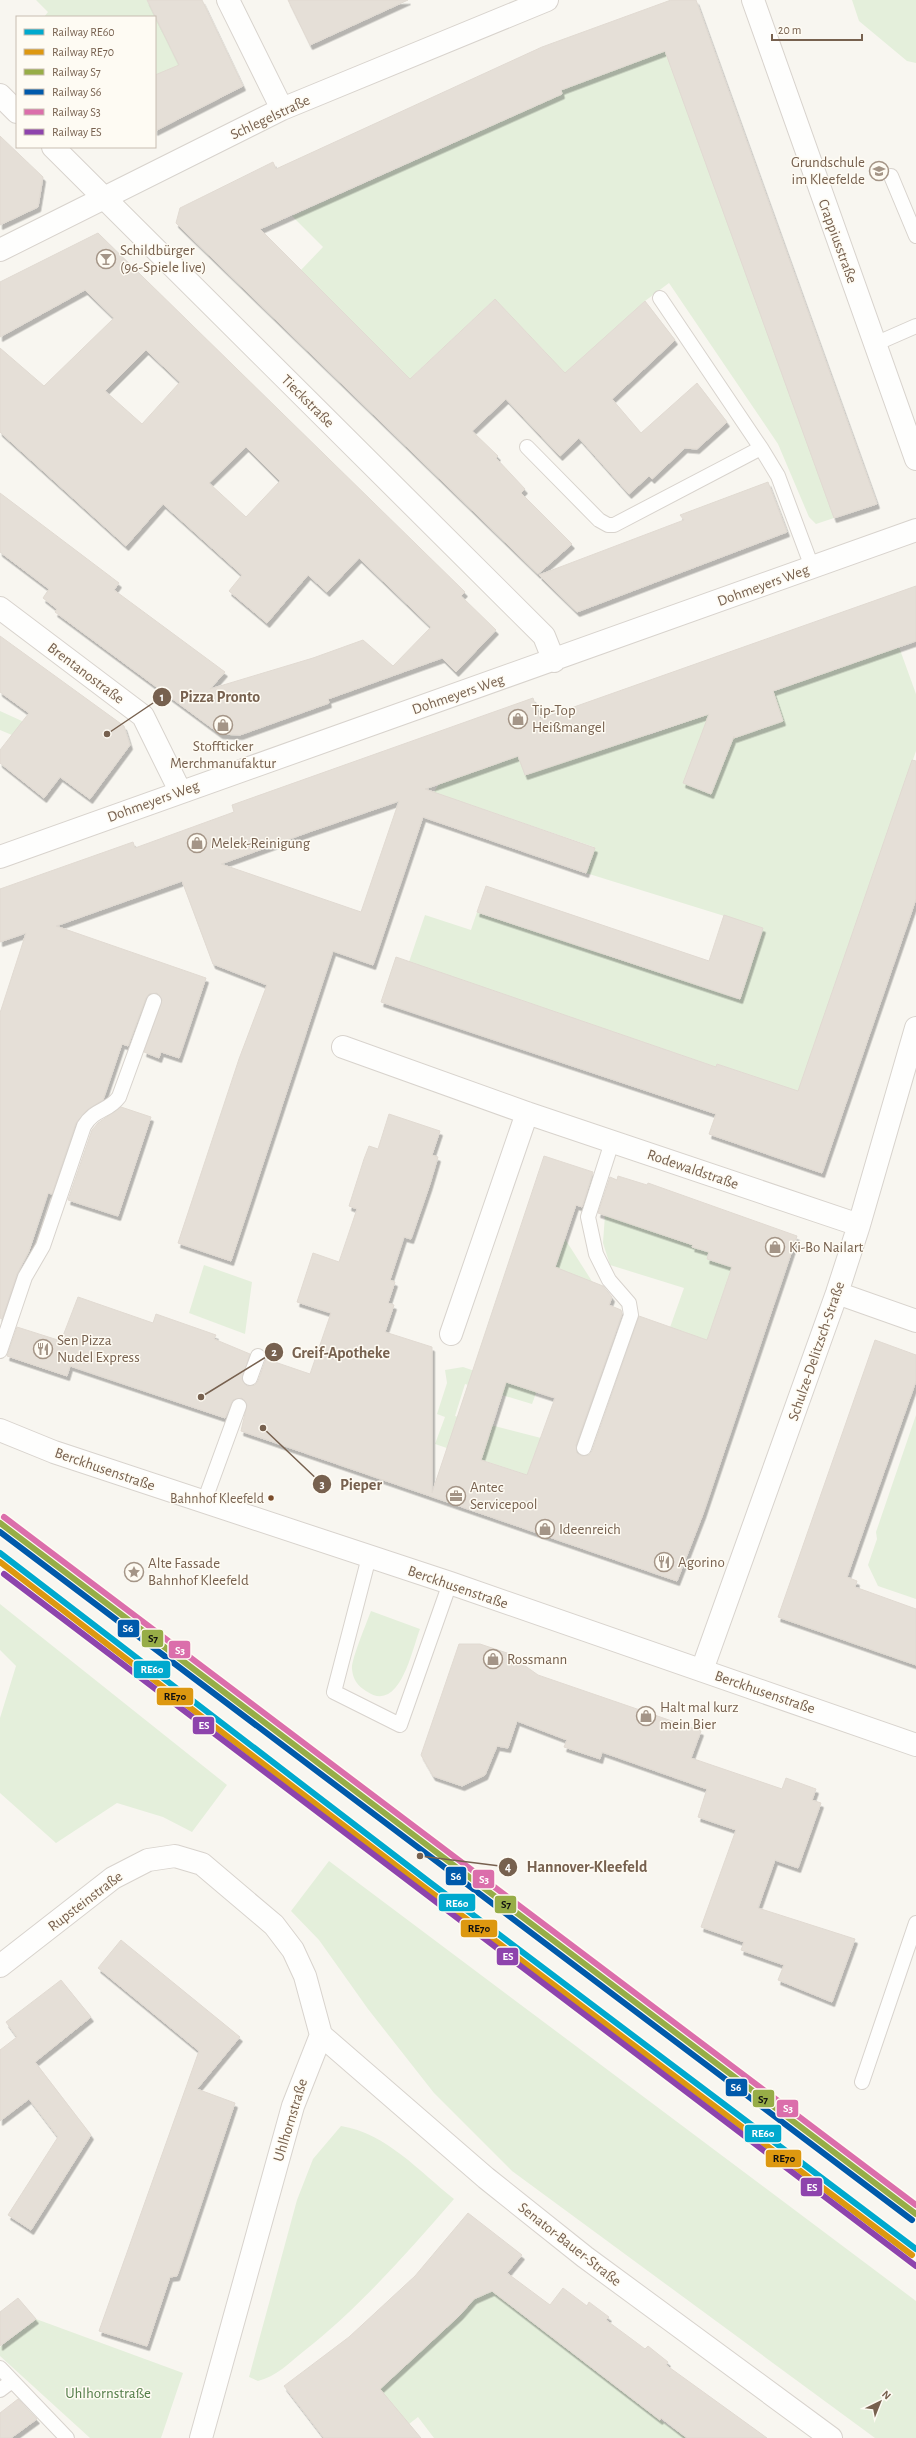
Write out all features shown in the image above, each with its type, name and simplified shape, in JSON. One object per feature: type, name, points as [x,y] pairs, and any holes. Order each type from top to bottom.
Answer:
[{"type":"street","points":[[228,0],[282,109]]},
{"type":"street","name":"Schlegelstraße","points":[[0,250],[282,109],[547,0]]},
{"type":"street","name":"Crappiusstraße","points":[[752,0],[916,459]]},
{"type":"street","points":[[0,95],[16,111]]},
{"type":"street","name":"Tieckstraße","points":[[54,148],[106,198],[544,636],[554,661]]},
{"type":"street","name":"Dohmeyers Weg","points":[[0,857],[180,791],[554,661],[916,530]]},
{"type":"street","name":"Brentanostraße","points":[[0,608],[143,716],[180,791]]},
{"type":"street","name":"Schulze-Delitzsch-Straße","points":[[702,1670],[837,1293],[859,1225],[916,1028]]},
{"type":"street","name":"Rodewaldstraße","points":[[343,1047],[527,1113],[859,1225]]},
{"type":"street","points":[[451,1334],[527,1113]]},
{"type":"street","points":[[837,1293],[916,1321]]},
{"type":"street","name":"Berckhusenstraße","points":[[0,1430],[54,1452],[450,1583],[916,1745]]},
{"type":"street","name":"Rupsteinstraße","points":[[0,1966],[112,1878],[148,1860],[175,1856],[202,1864],[274,1925],[293,1950],[305,1976],[321,2035]]},
{"type":"street","name":"Uhlhornstraße","points":[[204,2436],[293,2106],[321,2035]]},
{"type":"street","name":"Senator-Bauer-Straße","points":[[321,2035],[486,2178],[585,2257],[831,2438]]},
{"type":"lane","points":[[891,176],[916,236]]},
{"type":"lane","points":[[660,298],[761,448],[778,476],[812,567]]},
{"type":"lane","points":[[875,344],[916,326]]},
{"type":"lane","points":[[527,447],[599,520],[608,525],[614,525],[761,448]]},
{"type":"lane","points":[[0,1351],[24,1277],[43,1246],[84,1126],[96,1112],[114,1104],[119,1097],[154,1001]]},
{"type":"lane","points":[[584,1448],[631,1315],[629,1303],[609,1280],[596,1254],[588,1217],[612,1142]]},
{"type":"lane","points":[[250,1378],[258,1356]]},
{"type":"lane","points":[[204,1502],[239,1406]]},
{"type":"lane","points":[[369,1557],[334,1692],[400,1725],[450,1583]]},
{"type":"lane","points":[[862,2082],[916,1923]]},
{"type":"lane","points":[[0,2368],[67,2438]]},
{"type":"lane","points":[[0,2390],[12,2381]]},
{"type":"green space","points":[[36,0],[147,0],[155,16],[45,16],[48,12]]},
{"type":"green space","points":[[852,0],[916,0],[916,63],[907,61],[859,21]]},
{"type":"green space","points":[[156,18],[179,65],[156,76]]},
{"type":"green space","points":[[665,51],[834,518],[816,524],[809,517],[778,444],[669,283],[645,301],[561,377],[522,384],[550,357],[495,299],[410,379],[301,270],[323,247],[292,216],[562,94],[561,90]]},
{"type":"green space","points":[[899,647],[916,694],[916,751],[791,1113],[758,1078],[717,1064],[716,1067],[409,962],[425,915],[471,930],[477,912],[740,999],[763,928],[586,873],[594,847],[465,803],[428,801],[439,784],[497,764],[497,762],[518,754],[525,775],[601,748],[602,750],[648,732],[649,735]]},
{"type":"green space","points":[[0,711],[70,743],[12,735],[0,730]]},
{"type":"green space","points":[[605,1215],[693,1245],[692,1247],[709,1252],[707,1259],[732,1267],[702,1357],[620,1507],[435,1444],[445,1417],[437,1414],[447,1383],[445,1370],[463,1367],[516,1385],[565,1239],[595,1286],[573,1294],[532,1404],[465,1384],[455,1416],[541,1438],[621,1465],[684,1288],[610,1265],[603,1243]]},
{"type":"green space","points":[[204,1265],[252,1282],[245,1334],[189,1313]]},
{"type":"green space","points":[[916,1415],[916,1599],[878,1586],[868,1565],[877,1539],[876,1532]]},
{"type":"green space","points":[[0,1604],[227,1785],[192,1832],[163,1817],[117,1803],[56,1843],[0,1793],[0,1718],[16,1666],[0,1650]]},
{"type":"green space","points":[[371,1611],[420,1629],[403,1676],[396,1687],[388,1694],[378,1696],[366,1691],[358,1685],[353,1676],[352,1669],[352,1664]]},
{"type":"green space","points":[[329,1861],[916,2301],[916,2438],[875,2438],[512,2171],[434,2093],[368,2009],[319,1940],[291,1911]]},
{"type":"green space","points":[[341,2126],[357,2130],[388,2145],[454,2199],[382,2279],[325,2334],[282,2369],[265,2379],[258,2381],[249,2377],[297,2200],[313,2159]]},
{"type":"green space","points":[[482,2289],[492,2291],[660,2420],[687,2438],[434,2438],[418,2417],[409,2424],[407,2421],[359,2407],[460,2315]]},
{"type":"green space","name":"Uhlhornstraße","points":[[36,2319],[183,2373],[161,2438],[90,2438],[0,2356],[0,2347]]},
{"type":"building","points":[[147,0],[202,0],[243,86],[156,130],[156,75],[179,65]]},
{"type":"building","points":[[288,0],[408,0],[310,45]]},
{"type":"building","points":[[671,0],[696,0],[877,504],[834,518],[665,51],[561,90],[562,94],[260,229],[410,379],[495,299],[565,373],[645,301],[675,340],[612,399],[641,433],[697,383],[727,422],[697,449],[685,448],[652,479],[649,476],[629,494],[579,438],[560,456],[506,399],[472,431],[498,456],[496,458],[525,489],[521,493],[572,544],[538,574],[176,223],[180,208],[273,162],[276,169],[542,47]]},
{"type":"building","points":[[0,136],[43,177],[38,207],[0,225]]},
{"type":"building","points":[[98,233],[465,592],[461,596],[496,630],[456,672],[442,658],[328,699],[329,703],[240,735],[220,734],[55,612],[57,609],[43,598],[49,589],[0,552],[0,493],[119,583],[114,590],[225,672],[210,689],[313,658],[363,640],[393,666],[431,627],[359,558],[327,592],[308,575],[267,623],[229,591],[242,575],[163,504],[126,546],[0,432],[0,348],[44,386],[114,318],[85,290],[0,337],[0,282]],"holes":[[[146,350],[180,382],[142,424],[105,391]],[[246,447],[280,481],[246,517],[209,483]]]},
{"type":"building","points":[[768,482],[787,532],[577,612],[539,575],[684,520],[680,515]]},
{"type":"building","points":[[916,586],[916,641],[773,691],[783,721],[734,738],[734,736],[711,794],[683,783],[709,714],[525,775],[518,756],[425,789],[595,848],[586,873],[423,817],[373,965],[333,951],[231,1261],[178,1243],[239,1059],[267,985],[213,964],[182,881],[56,926],[206,978],[179,1058],[161,1052],[159,1058],[144,1052],[162,1000],[157,993],[149,994],[146,998],[128,1046],[122,1044],[103,1100],[87,1110],[76,1123],[52,1194],[48,1193],[29,1251],[17,1274],[2,1319],[0,1318],[0,1013],[26,933],[0,942],[0,889],[133,842],[135,848],[234,812],[232,805],[533,698],[540,719]],"holes":[[[399,801],[361,912],[221,864]]]},
{"type":"building","points":[[0,636],[124,726],[130,745],[90,799],[60,777],[44,798],[0,763],[0,750],[29,713],[0,692]]},
{"type":"building","points":[[912,760],[916,761],[916,899],[822,1173],[709,1134],[716,1114],[381,1002],[396,957],[716,1067],[717,1064],[798,1091]]},
{"type":"building","points":[[486,886],[709,961],[724,915],[763,928],[740,999],[477,912]]},
{"type":"building","points":[[121,1107],[151,1117],[118,1216],[68,1200],[92,1130],[98,1123]]},
{"type":"building","points":[[389,1114],[440,1131],[432,1155],[438,1157],[429,1187],[411,1239],[404,1237],[390,1280],[395,1282],[388,1303],[394,1305],[385,1332],[432,1347],[432,1493],[544,1156],[593,1172],[582,1207],[576,1205],[555,1267],[603,1286],[612,1297],[609,1305],[621,1310],[622,1314],[576,1445],[577,1453],[582,1456],[589,1455],[592,1451],[639,1316],[707,1340],[732,1267],[707,1259],[709,1252],[692,1247],[693,1245],[598,1213],[610,1177],[617,1180],[618,1176],[647,1185],[648,1183],[797,1236],[703,1514],[677,1581],[241,1431],[247,1405],[242,1398],[233,1400],[225,1418],[70,1366],[67,1376],[7,1356],[17,1327],[61,1341],[78,1297],[153,1323],[156,1314],[216,1335],[214,1339],[250,1354],[242,1379],[247,1386],[255,1385],[258,1381],[266,1359],[310,1374],[331,1313],[297,1302],[313,1253],[339,1262],[357,1209],[349,1206],[364,1159],[369,1146],[378,1149]],"holes":[[[506,1382],[555,1398],[527,1475],[481,1460]]]},
{"type":"building","points":[[875,1340],[916,1355],[916,1381],[847,1577],[857,1581],[855,1587],[916,1609],[916,1665],[778,1617]]},
{"type":"building","points":[[459,1644],[480,1644],[507,1653],[538,1675],[701,1731],[691,1758],[782,1789],[786,1778],[816,1789],[812,1800],[821,1803],[798,1868],[775,1860],[758,1908],[855,1939],[832,2002],[778,1980],[784,1965],[741,1950],[744,1942],[701,1927],[736,1830],[698,1817],[707,1789],[602,1752],[600,1759],[564,1747],[567,1740],[517,1721],[508,1748],[497,1746],[485,1775],[462,1786],[433,1776],[421,1755]]},
{"type":"building","points":[[121,1940],[240,2037],[197,2089],[235,2103],[177,2276],[170,2277],[147,2346],[99,2331],[199,2051],[98,1968]]},
{"type":"building","points":[[61,1980],[91,2017],[35,2062],[91,2135],[31,2230],[8,2215],[58,2137],[29,2099],[0,2121],[0,2050],[17,2037],[6,2022]]},
{"type":"building","points":[[468,2213],[522,2255],[507,2273],[550,2305],[563,2288],[587,2306],[589,2302],[609,2317],[606,2320],[645,2349],[648,2346],[668,2362],[666,2365],[767,2438],[687,2438],[661,2418],[660,2420],[492,2291],[474,2299],[460,2315],[380,2389],[421,2438],[324,2438],[284,2386],[349,2337],[415,2276]]},
{"type":"building","points":[[18,2298],[36,2319],[0,2346],[0,2312]]},
{"type":"building","points":[[18,2399],[37,2419],[11,2438],[0,2438],[0,2413]]},
{"type":"rail line","name":"S3","points":[[4,1517],[916,2205]]},
{"type":"rail line","name":"S7","points":[[0,1523],[916,2214]]},
{"type":"rail line","name":"S6","points":[[0,1532],[912,2220]]},
{"type":"rail line","name":"RE60","points":[[0,1553],[428,1881],[916,2249]]},
{"type":"rail line","name":"RE70","points":[[0,1562],[424,1887],[912,2255]]},
{"type":"rail line","name":"ES","points":[[4,1574],[916,2266]]},
{"type":"place","name":"Grundschule im Kleefelde","points":[[879,171]]},
{"type":"place","name":"Schildbürger (96-Spiele live)","points":[[106,259]]},
{"type":"place","name":"Tip-Top Heißmangel","points":[[518,719]]},
{"type":"place","name":"Stoffticker Merchmanufaktur","points":[[223,725]]},
{"type":"place","name":"Pizza Pronto","points":[[107,734]]},
{"type":"place","name":"Melek-Reinigung","points":[[197,843]]},
{"type":"place","name":"Ki-Bo Nailart","points":[[775,1247]]},
{"type":"place","name":"Sen Pizza Nudel Express","points":[[43,1349]]},
{"type":"place","name":"Greif-Apotheke","points":[[201,1397]]},
{"type":"place","name":"Pieper","points":[[263,1428]]},
{"type":"place","name":"Antec Servicepool","points":[[456,1496]]},
{"type":"place","name":"Bahnhof Kleefeld","points":[[271,1498]]},
{"type":"place","name":"Ideenreich","points":[[545,1529]]},
{"type":"place","name":"Agorino","points":[[664,1562]]},
{"type":"place","name":"Alte Fassade Bahnhof Kleefeld","points":[[134,1572]]},
{"type":"place","name":"Rossmann","points":[[493,1659]]},
{"type":"place","name":"Halt mal kurz mein Bier","points":[[646,1716]]},
{"type":"place","name":"Hannover-Kleefeld","points":[[420,1856]]}]
